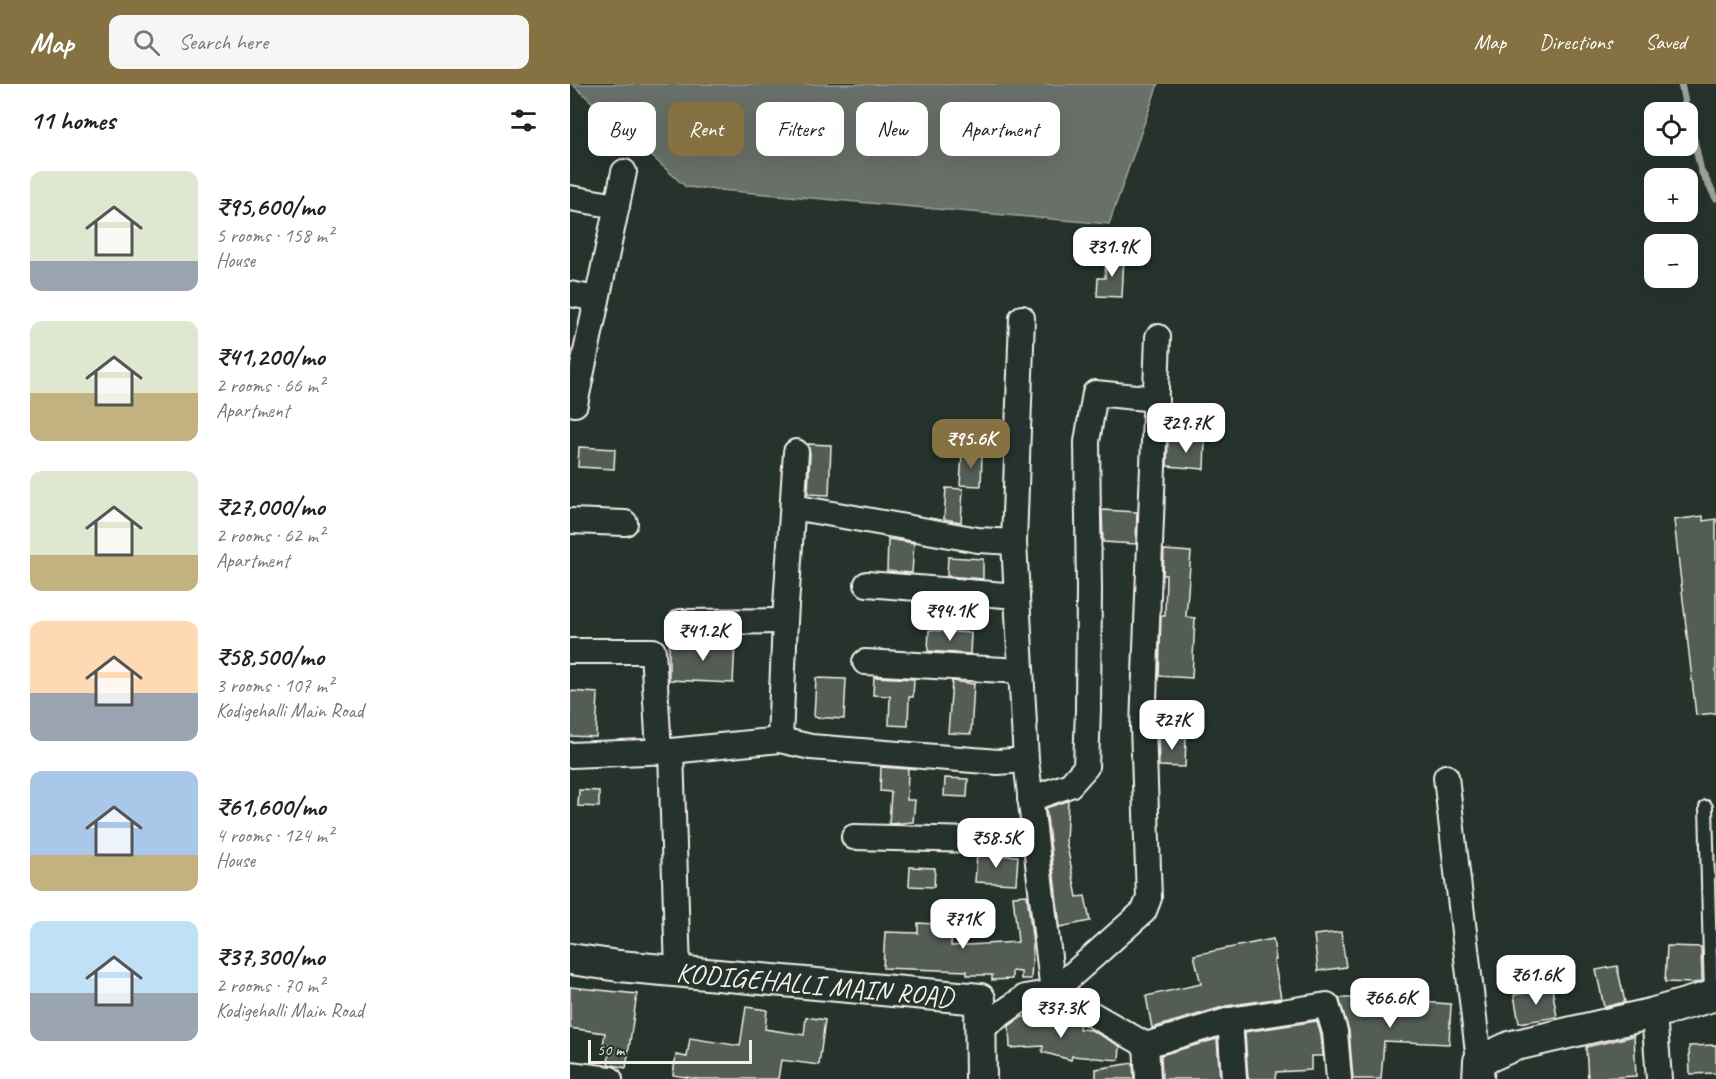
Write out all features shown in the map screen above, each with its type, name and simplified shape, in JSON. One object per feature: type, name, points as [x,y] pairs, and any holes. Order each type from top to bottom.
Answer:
[{"type":"street","points":[[570,403],[575,404],[624,172]]},
{"type":"street","points":[[570,198],[617,206]]},
{"type":"street","points":[[570,294],[597,299]]},
{"type":"street","points":[[1022,318],[1014,542],[1026,760],[1053,992]]},
{"type":"street","points":[[980,1029],[1025,997],[1053,992],[1144,911],[1149,898],[1143,726],[1158,337]]},
{"type":"street","points":[[1030,799],[1070,785],[1086,767],[1089,589],[1087,441],[1095,393],[1156,399]]},
{"type":"street","points":[[780,740],[796,452]]},
{"type":"street","points":[[793,507],[978,540],[1014,542]]},
{"type":"street","points":[[570,521],[625,524]]},
{"type":"street","points":[[867,584],[1017,596]]},
{"type":"street","points":[[681,622],[785,621]]},
{"type":"street","points":[[570,651],[653,651],[665,751],[678,972]]},
{"type":"street","points":[[865,662],[1021,671]]},
{"type":"street","points":[[570,755],[665,751],[780,740],[811,747],[834,749],[998,762],[1026,760]]},
{"type":"street","points":[[1446,777],[1479,1070],[1512,1046],[1654,1013],[1714,996]]},
{"type":"street","points":[[854,837],[975,840],[1034,837]]},
{"type":"street","name":"KODIGEHALLI MAIN ROAD","points":[[570,959],[678,972],[980,999],[981,1079]]},
{"type":"street","points":[[1053,992],[1146,1045],[1230,1020],[1326,1005],[1335,1032],[1339,1079]]},
{"type":"street","points":[[1654,1013],[1659,1079]]},
{"type":"street","points":[[1230,1020],[1234,1079]]},
{"type":"street","points":[[1146,1045],[1148,1079]]},
{"type":"street","points":[[570,1074],[610,1079]]},
{"type":"lane","points":[[1706,807],[1714,996]]},
{"type":"shaded area","points":[[572,84],[1158,84],[1109,224],[686,187],[652,156],[656,156],[656,102],[592,102]]},
{"type":"building","points":[[1106,255],[1124,256],[1122,297],[1097,296],[1098,278],[1105,278]]},
{"type":"building","points":[[1168,439],[1205,441],[1204,469],[1167,466]]},
{"type":"building","points":[[808,444],[831,445],[829,495],[808,494],[810,453]]},
{"type":"building","points":[[579,447],[615,449],[614,469],[578,467]]},
{"type":"building","points":[[962,454],[982,455],[981,486],[960,485]]},
{"type":"building","points":[[946,488],[963,489],[961,522],[944,519]]},
{"type":"building","points":[[1102,510],[1137,512],[1136,544],[1103,542]]},
{"type":"building","points":[[1703,516],[1703,521],[1716,519],[1716,713],[1696,715],[1674,520]]},
{"type":"building","points":[[888,539],[914,543],[912,573],[887,571]]},
{"type":"building","points":[[1164,550],[1191,552],[1186,617],[1195,618],[1192,678],[1159,676],[1161,616],[1165,616]]},
{"type":"building","points":[[948,557],[983,559],[983,579],[947,576]]},
{"type":"building","points":[[929,630],[971,633],[970,654],[928,651]]},
{"type":"building","points":[[708,639],[735,641],[733,683],[669,680],[669,643],[708,644]]},
{"type":"building","points":[[874,677],[914,679],[913,697],[909,697],[908,726],[889,725],[890,696],[873,695]]},
{"type":"building","points":[[816,678],[846,679],[844,719],[814,717]]},
{"type":"building","points":[[952,681],[974,684],[971,734],[948,733]]},
{"type":"building","points":[[570,691],[598,693],[596,737],[570,736]]},
{"type":"building","points":[[1158,736],[1186,737],[1185,767],[1159,766]]},
{"type":"building","points":[[881,767],[908,769],[907,800],[915,800],[913,822],[889,824],[891,792],[880,791]]},
{"type":"building","points":[[945,778],[968,779],[967,797],[944,796]]},
{"type":"building","points":[[579,790],[599,791],[599,807],[578,806]]},
{"type":"building","points":[[1068,801],[1066,841],[1077,897],[1085,896],[1090,921],[1060,927],[1046,808]]},
{"type":"building","points":[[977,854],[1018,856],[1016,884],[975,882]]},
{"type":"building","points":[[910,867],[935,868],[934,887],[909,886]]},
{"type":"building","points":[[1027,895],[1033,945],[1031,979],[1021,979],[1021,972],[1012,971],[1012,979],[992,980],[992,975],[967,975],[967,971],[883,968],[885,932],[918,933],[918,923],[952,925],[951,946],[1018,942],[1013,896]]},
{"type":"building","points":[[1341,932],[1346,967],[1318,971],[1314,935]]},
{"type":"building","points":[[1273,939],[1276,960],[1274,960],[1281,998],[1226,1006],[1152,1028],[1146,996],[1201,984],[1194,955]]},
{"type":"building","points":[[1667,946],[1701,947],[1702,981],[1665,982]]},
{"type":"building","points":[[1617,966],[1625,1002],[1604,1007],[1596,970]]},
{"type":"building","points":[[570,987],[637,994],[626,1068],[608,1064],[610,1046],[603,1045],[605,1033],[570,1028]]},
{"type":"building","points":[[1552,988],[1557,1017],[1519,1023],[1514,995]]},
{"type":"building","points":[[1339,998],[1389,998],[1389,1000],[1451,1004],[1449,1044],[1384,1041],[1381,1079],[1353,1079],[1349,1031]]},
{"type":"building","points":[[746,1007],[767,1010],[765,1029],[804,1035],[806,1017],[825,1020],[819,1065],[781,1060],[778,1079],[697,1079],[673,1075],[676,1055],[687,1057],[690,1038],[740,1046]]},
{"type":"building","points":[[1049,1016],[1080,1024],[1079,1029],[1091,1030],[1120,1046],[1119,1060],[1072,1056],[1071,1060],[1042,1052],[1043,1046],[1010,1048],[1009,1026],[1022,1017]]},
{"type":"building","points":[[1317,1021],[1323,1056],[1311,1056],[1311,1070],[1276,1072],[1275,1079],[1248,1079],[1245,1032]]},
{"type":"building","points":[[1634,1036],[1636,1076],[1588,1079],[1586,1047]]},
{"type":"building","points":[[1217,1039],[1220,1079],[1162,1079],[1161,1055]]},
{"type":"building","points":[[1716,1045],[1716,1073],[1690,1074],[1689,1046]]},
{"type":"building","points":[[1133,1063],[1134,1079],[1096,1079],[1096,1069]]},
{"type":"waterway","points":[[1681,84],[1685,102]]},
{"type":"waterway","points":[[1698,156],[1701,171],[1716,198]]}]
